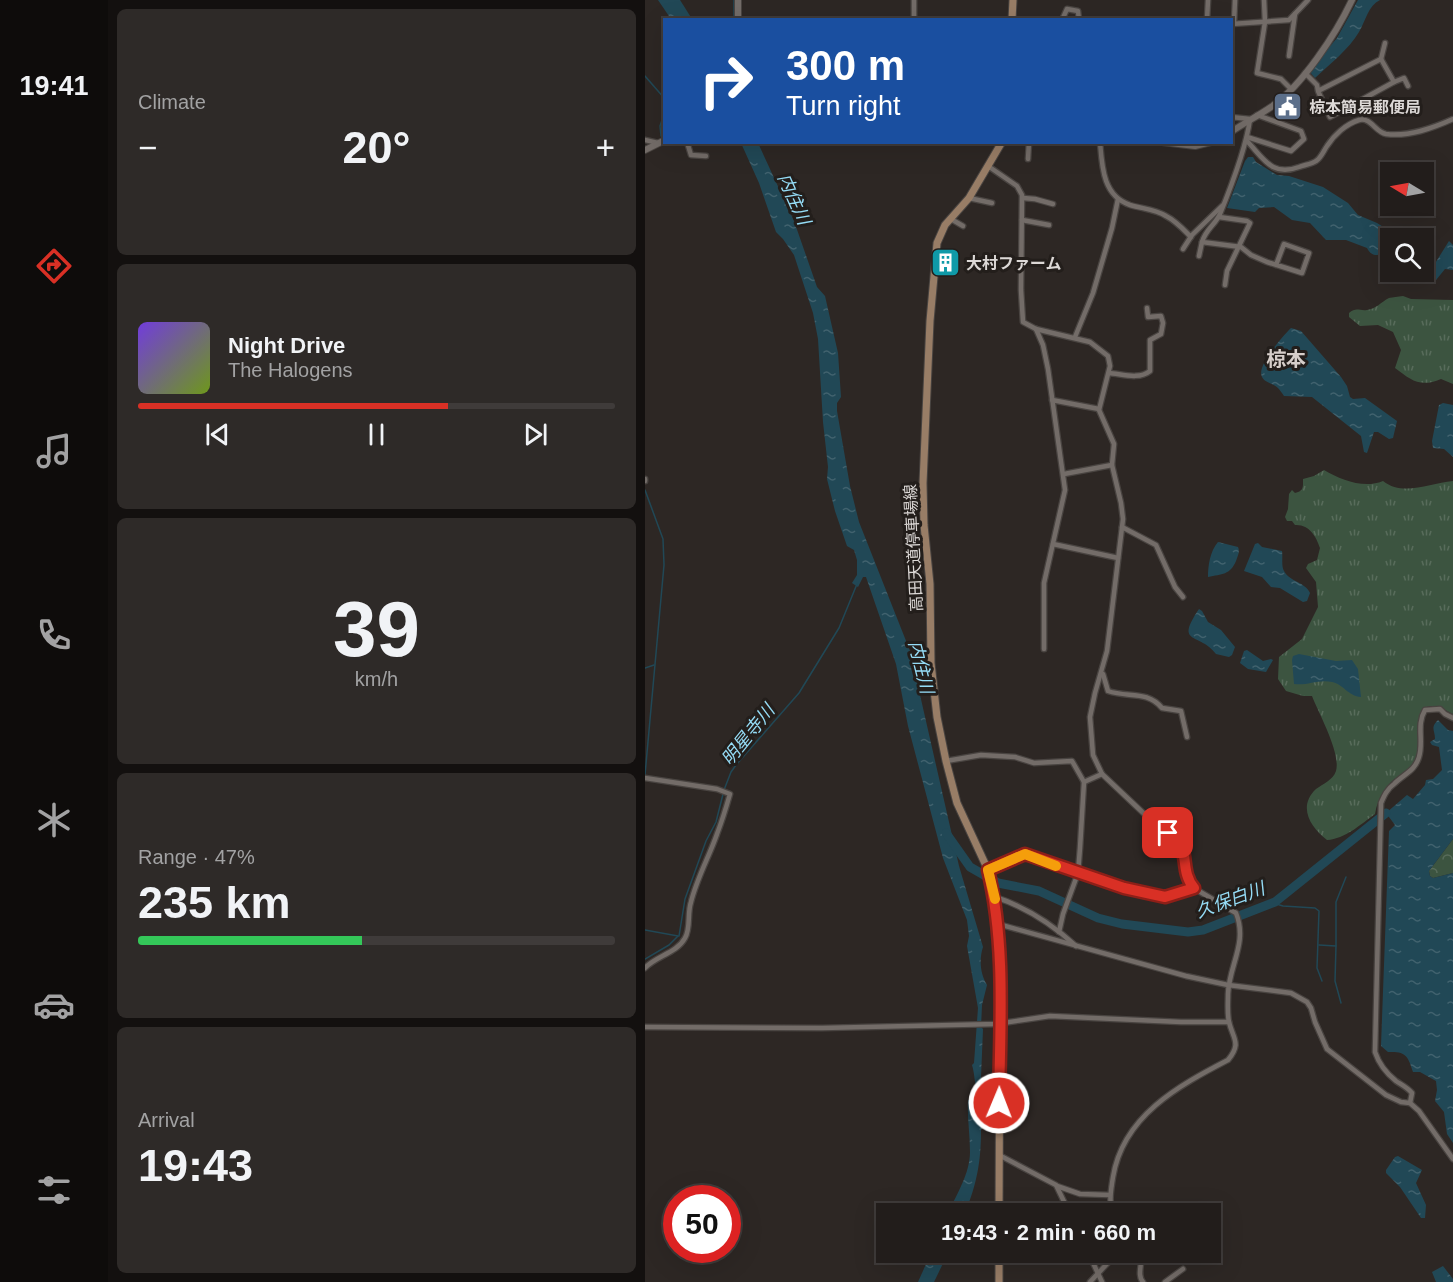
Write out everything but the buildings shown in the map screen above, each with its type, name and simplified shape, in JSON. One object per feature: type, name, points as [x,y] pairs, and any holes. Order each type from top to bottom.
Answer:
[{"type":"main road","points":[[1012,18],[1013,0]]},
{"type":"main road","name":"高田天道停車場線","points":[[999,1203],[998,924],[995,897],[988,870],[957,803],[937,717],[931,663],[930,584],[924,525],[923,483],[930,321],[935,257],[940,235],[969,198],[1001,144]]},
{"type":"main road","points":[[999,1263],[999,1282]]},
{"type":"street","points":[[738,0],[738,18]]},
{"type":"street","points":[[913,0],[914,18]]},
{"type":"street","points":[[1207,18],[1208,0]]},
{"type":"street","points":[[1235,0],[1233,24],[1289,20],[1308,0]]},
{"type":"street","points":[[1264,0],[1265,22],[1257,74],[1281,79],[1291,89]]},
{"type":"street","points":[[1233,131],[1272,106],[1291,89],[1337,30],[1352,0]]},
{"type":"street","points":[[1063,18],[1067,9],[1078,11],[1079,18]]},
{"type":"street","points":[[1289,56],[1295,14]]},
{"type":"street","points":[[1385,43],[1381,59],[1394,82]]},
{"type":"street","points":[[1318,92],[1381,59]]},
{"type":"street","points":[[1305,73],[1317,85],[1330,117],[1404,78],[1408,86]]},
{"type":"street","points":[[1247,139],[1291,151],[1304,139],[1301,131],[1257,115]]},
{"type":"street","points":[[1233,117],[1250,119]]},
{"type":"street","points":[[1199,256],[1205,233],[1219,217],[1247,139],[1250,119]]},
{"type":"street","points":[[1247,139],[1270,165],[1278,170],[1288,171],[1317,161],[1330,140],[1344,128],[1360,120],[1366,120],[1385,134],[1439,127],[1453,119]]},
{"type":"street","points":[[645,141],[661,141]]},
{"type":"street","points":[[645,150],[661,141]]},
{"type":"street","points":[[688,144],[691,155],[706,156]]},
{"type":"street","points":[[1028,159],[1029,144]]},
{"type":"street","points":[[1101,144],[1104,178],[1118,199],[1129,205],[1165,215],[1191,237]]},
{"type":"street","points":[[1178,144],[1195,146],[1203,144]]},
{"type":"street","points":[[988,166],[1017,186],[1023,198],[1021,314],[1023,322],[1036,329],[1075,337],[1095,345],[1108,356],[1110,366],[1099,409],[1114,444],[1111,465],[1121,503],[1122,528],[1107,651],[1090,717],[1093,755],[1102,774],[1156,825],[1179,842],[1183,849],[1185,873],[1194,888],[1236,913],[1240,922],[1241,938],[1228,985],[1229,1022],[1235,1037],[1234,1053],[1228,1060],[1177,1089],[1146,1114],[1131,1130],[1122,1145],[1115,1168],[1111,1203]]},
{"type":"street","points":[[969,198],[992,203]]},
{"type":"street","points":[[1023,198],[1053,204]]},
{"type":"street","points":[[1075,337],[1093,293],[1118,199]]},
{"type":"street","points":[[1183,249],[1191,237],[1222,206]]},
{"type":"street","points":[[1219,217],[1247,220],[1249,223],[1227,271],[1225,285]]},
{"type":"street","points":[[951,219],[963,226]]},
{"type":"street","points":[[1022,220],[1049,225]]},
{"type":"street","points":[[1202,242],[1239,247],[1267,262],[1302,273],[1309,253],[1284,244],[1276,265]]},
{"type":"street","points":[[1109,373],[1130,376],[1147,374],[1151,371],[1150,340],[1161,334],[1163,323],[1161,316],[1148,317],[1147,308]]},
{"type":"street","points":[[1036,329],[1043,345],[1064,474],[1065,496],[1044,584],[1044,649]]},
{"type":"street","points":[[1052,400],[1099,409]]},
{"type":"street","points":[[1064,474],[1111,465]]},
{"type":"street","points":[[1122,528],[1156,545],[1175,587],[1183,597]]},
{"type":"street","points":[[1053,544],[1119,558]]},
{"type":"street","points":[[1102,671],[1108,691],[1152,698],[1162,708],[1181,711],[1187,738]]},
{"type":"street","points":[[1410,1103],[1412,1093],[1410,1090],[1381,1066],[1375,1052],[1381,803],[1390,787],[1411,772],[1416,765],[1420,755],[1420,722],[1425,711],[1440,709],[1453,718]]},
{"type":"street","points":[[946,760],[981,755],[1015,757],[1034,763],[1072,761],[1084,782],[1078,873],[1059,932]]},
{"type":"street","points":[[1084,782],[1102,774]]},
{"type":"street","points":[[645,778],[717,789],[730,794],[717,836],[702,867],[690,904],[689,928],[685,938],[678,947],[651,962],[645,968]]},
{"type":"street","points":[[988,870],[1025,854],[1124,888],[1165,897],[1194,888]]},
{"type":"street","points":[[995,897],[1038,916],[1078,948]]},
{"type":"street","points":[[998,924],[1078,948],[1186,976],[1228,985],[1291,993],[1300,997],[1311,1008],[1327,1049],[1386,1095],[1401,1102],[1410,1103],[1419,1110],[1453,1159]]},
{"type":"street","points":[[645,1027],[822,1028],[998,1023],[1050,1016],[1229,1022]]},
{"type":"street","points":[[999,1155],[1056,1185],[1080,1194],[1110,1195]]},
{"type":"street","points":[[1056,1185],[1065,1203]]},
{"type":"street","points":[[1093,1263],[1102,1282]]},
{"type":"street","points":[[1091,1282],[1108,1263]]},
{"type":"street","points":[[1141,1263],[1140,1276],[1143,1282]]},
{"type":"street","points":[[1165,1282],[1183,1269]]},
{"type":"green space","points":[[1403,296],[1411,299],[1453,300],[1453,384],[1441,379],[1421,383],[1406,376],[1395,368],[1401,350],[1393,332],[1378,325],[1360,326],[1349,317],[1349,313],[1354,310],[1370,309],[1389,298]]},
{"type":"green space","points":[[1324,470],[1360,484],[1383,481],[1391,486],[1408,489],[1453,481],[1453,714],[1436,706],[1424,708],[1419,722],[1419,750],[1413,765],[1386,787],[1375,814],[1346,834],[1327,840],[1311,823],[1307,803],[1316,789],[1330,779],[1336,771],[1337,763],[1329,734],[1312,696],[1286,691],[1278,679],[1279,657],[1302,639],[1318,607],[1316,582],[1306,568],[1308,564],[1317,560],[1320,548],[1314,535],[1308,529],[1287,521],[1285,517],[1289,494],[1292,490],[1295,493],[1301,490],[1303,479]]},
{"type":"green space","points":[[1453,839],[1453,873],[1433,878],[1429,871]]},
{"type":"water","points":[[658,0],[680,0],[691,18],[670,18]]},
{"type":"water","points":[[1358,0],[1380,0],[1370,10],[1350,44],[1315,78],[1309,71],[1337,38]]},
{"type":"water","points":[[741,144],[758,144],[794,221],[817,287],[825,296],[838,353],[841,397],[837,403],[837,411],[850,486],[859,522],[910,651],[959,866],[983,947],[981,966],[987,985],[982,1005],[981,1077],[986,1095],[986,1111],[990,1112],[989,1121],[981,1130],[977,1172],[969,1203],[953,1203],[968,1168],[970,1152],[968,1100],[972,1100],[978,1092],[972,1065],[978,1008],[967,946],[969,936],[967,920],[943,858],[908,726],[896,664],[866,577],[863,577],[858,587],[852,583],[857,575],[857,560],[854,550],[847,546],[827,479],[818,339],[813,313],[794,255],[776,232],[759,183]]},
{"type":"water","points":[[1248,157],[1253,157],[1256,162],[1277,175],[1289,176],[1323,187],[1348,203],[1358,215],[1385,228],[1380,228],[1380,255],[1374,255],[1367,248],[1346,240],[1326,240],[1310,223],[1292,220],[1274,207],[1259,208],[1255,212],[1227,208]]},
{"type":"water","points":[[1449,241],[1453,245],[1453,270],[1445,269],[1436,280],[1434,265]]},
{"type":"water","points":[[1291,328],[1301,331],[1341,377],[1350,397],[1365,398],[1397,421],[1393,438],[1389,439],[1374,432],[1367,453],[1364,452],[1361,436],[1312,397],[1284,396],[1276,386],[1263,379],[1261,372],[1266,359]]},
{"type":"water","points":[[1443,403],[1453,405],[1453,457],[1444,449],[1433,448],[1432,441],[1439,405]]},
{"type":"water","points":[[1218,542],[1238,547],[1238,555],[1234,566],[1228,571],[1208,577],[1210,559]]},
{"type":"water","points":[[1258,543],[1262,547],[1282,551],[1284,571],[1290,578],[1308,589],[1310,593],[1307,601],[1303,602],[1280,588],[1271,587],[1262,577],[1244,571],[1255,544]]},
{"type":"water","points":[[1199,609],[1208,622],[1221,630],[1235,647],[1232,655],[1229,657],[1216,654],[1210,647],[1189,634],[1192,621]]},
{"type":"water","points":[[1247,650],[1263,661],[1273,660],[1266,672],[1248,669],[1240,663],[1244,651]]},
{"type":"water","points":[[1299,654],[1336,661],[1352,660],[1358,669],[1361,697],[1353,695],[1332,682],[1294,684],[1292,660],[1293,656]]},
{"type":"water","points":[[1438,720],[1448,730],[1453,731],[1453,839],[1429,871],[1433,878],[1453,873],[1453,1143],[1447,1134],[1444,1112],[1435,1101],[1436,1081],[1420,1072],[1413,1072],[1408,1058],[1403,1054],[1388,1052],[1381,1046],[1389,831],[1395,825],[1386,813],[1407,795],[1413,799],[1425,785],[1426,780],[1433,779],[1442,770],[1439,747],[1430,742],[1435,739],[1434,727]]},
{"type":"water","points":[[1398,1156],[1422,1170],[1416,1183],[1426,1205],[1425,1218],[1421,1218],[1400,1187],[1386,1173],[1395,1157]]},
{"type":"water","points":[[927,1263],[943,1263],[934,1282],[918,1282]]},
{"type":"water","points":[[1443,1266],[1453,1282],[1436,1282],[1432,1272]]},
{"type":"waterway","points":[[734,0],[734,18]]},
{"type":"waterway","points":[[645,76],[663,97]]},
{"type":"waterway","points":[[661,136],[660,126],[663,117]]},
{"type":"waterway","points":[[645,490],[663,539],[664,565],[645,775]]},
{"type":"waterway","name":"明星寺川","points":[[724,790],[736,765],[799,693],[839,628],[857,584]]},
{"type":"waterway","points":[[645,668],[654,665]]},
{"type":"waterway","name":"明星寺川","points":[[679,936],[685,899],[706,841],[716,822],[723,794]]},
{"type":"waterway","name":"久保白川","points":[[946,833],[970,867],[998,883],[1039,891],[1098,918],[1122,924],[1188,932],[1203,930],[1275,902],[1386,813]]},
{"type":"waterway","points":[[1336,946],[1336,902],[1346,877]]},
{"type":"waterway","points":[[1273,903],[1315,908],[1319,911],[1317,968],[1322,981]]},
{"type":"waterway","points":[[645,930],[678,936]]},
{"type":"waterway","points":[[645,959],[669,945],[678,936]]},
{"type":"waterway","points":[[1319,945],[1336,946],[1335,981],[1341,1003]]},
{"type":"slow traffic","points":[[995,899],[988,870],[1025,854],[1056,866]]},
{"type":"place","name":"椋本簡易郵便局","points":[[1288,107]]},
{"type":"place","name":"大村ファーム","points":[[945,263]]},
{"type":"district","name":"椋本","points":[[1286,359]]},
{"type":"route","points":[[999,1103],[998,924],[995,897],[988,870],[1025,854],[1124,888],[1165,897],[1194,888],[1185,873],[1183,849],[1179,842],[1168,833]]},
{"type":"water label","name":"内住川","points":[[794,199]]},
{"type":"water label","name":"内住川","points":[[921,667]]}]
